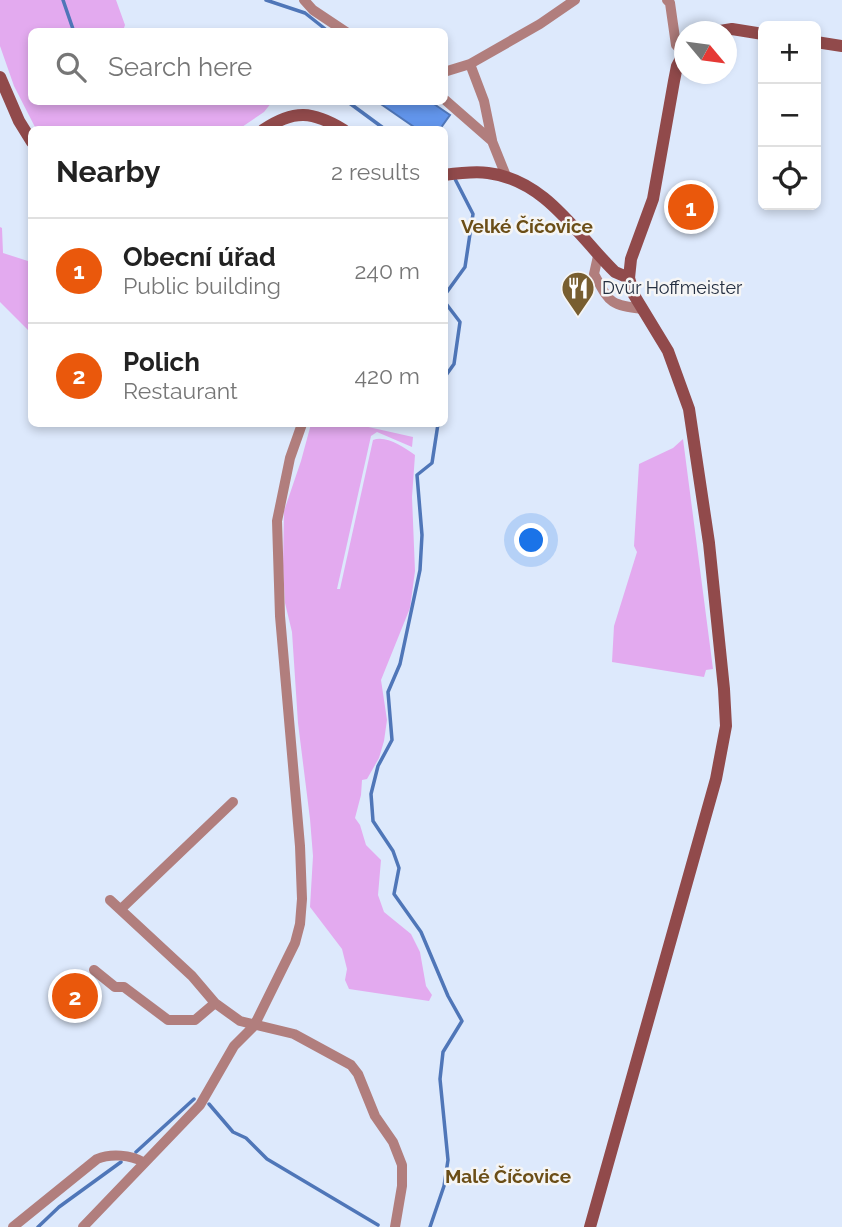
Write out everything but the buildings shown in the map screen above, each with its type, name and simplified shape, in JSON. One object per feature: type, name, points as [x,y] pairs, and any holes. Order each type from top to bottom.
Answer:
[{"type":"street","points":[[304,0],[313,10],[340,28]]},
{"type":"street","points":[[448,71],[470,64],[540,24],[575,0]]},
{"type":"street","points":[[667,0],[670,3],[674,27]]},
{"type":"street","points":[[737,30],[758,33]]},
{"type":"street","points":[[821,43],[842,46]]},
{"type":"street","points":[[470,64],[484,101],[492,141],[506,176]]},
{"type":"street","points":[[0,77],[28,136]]},
{"type":"street","points":[[590,1227],[716,779],[726,726],[709,543],[689,410],[668,351],[634,295],[629,278],[631,260],[653,199],[674,81]]},
{"type":"street","points":[[448,102],[492,141]]},
{"type":"street","points":[[269,126],[281,118],[297,114],[312,115],[338,126]]},
{"type":"street","points":[[448,175],[471,172],[506,176],[537,191],[565,217],[598,256],[615,272],[629,278]]},
{"type":"street","points":[[598,256],[594,274],[608,300],[617,305],[643,309]]},
{"type":"street","points":[[83,1227],[200,1105],[234,1046],[254,1026],[295,943],[301,911],[300,846],[280,616],[277,521],[290,458],[301,427]]},
{"type":"street","points":[[121,909],[233,802]]},
{"type":"street","points":[[110,900],[192,976],[215,1003],[240,1021],[294,1034],[351,1065],[358,1074],[375,1116],[393,1142],[402,1165],[402,1186],[395,1227]]},
{"type":"street","points":[[93,971],[115,987],[124,987],[168,1020],[195,1020],[215,1003]]},
{"type":"street","points":[[13,1227],[97,1158],[108,1155],[134,1157],[144,1163]]},
{"type":"shaded area","points":[[0,0],[116,0],[124,28],[28,28],[28,105],[270,105],[243,126],[34,126],[14,86],[0,46]]},
{"type":"shaded area","points":[[0,227],[3,253],[28,261],[28,330],[0,302]]},
{"type":"shaded area","points":[[310,427],[368,427],[413,437],[412,447],[377,432],[371,436],[337,589],[340,589],[373,440],[389,440],[415,455],[412,497],[415,571],[410,608],[381,680],[387,720],[384,741],[379,758],[367,779],[362,780],[355,818],[366,845],[381,860],[378,895],[384,912],[411,934],[420,952],[426,986],[432,995],[429,1001],[349,989],[345,980],[347,969],[342,949],[310,907],[313,856],[298,723],[292,632],[285,603],[283,566],[284,511]]},
{"type":"shaded area","points":[[683,439],[713,669],[706,670],[704,677],[612,662],[614,626],[637,552],[634,546],[639,464],[673,448]]},
{"type":"water","points":[[382,105],[435,105],[450,115],[442,126],[413,126]]},
{"type":"waterway","points":[[63,0],[73,28]]},
{"type":"waterway","points":[[266,0],[305,13],[324,28]]},
{"type":"waterway","points":[[352,105],[381,126]]},
{"type":"waterway","points":[[448,290],[465,267],[473,214],[454,177]]},
{"type":"waterway","points":[[448,306],[460,322],[454,364],[448,372]]},
{"type":"waterway","points":[[430,1227],[444,1186],[448,1160],[440,1079],[443,1052],[462,1021],[448,996],[421,932],[394,894],[399,868],[393,851],[373,821],[371,794],[378,766],[392,740],[388,692],[400,664],[420,570],[422,535],[417,475],[432,463],[438,427]]},
{"type":"waterway","points":[[136,1152],[194,1099]]},
{"type":"waterway","points":[[209,1104],[233,1132],[246,1138],[267,1159],[378,1225]]},
{"type":"waterway","points":[[38,1227],[59,1207],[121,1162]]},
{"type":"place","name":"Obecní úřad","points":[[691,207]]},
{"type":"place","name":"Dvůr Hoffmeister","points":[[578,318]]},
{"type":"place","name":"Polich","points":[[75,996]]},
{"type":"district","name":"Velké Číčovice","points":[[527,226]]},
{"type":"district","name":"Malé Číčovice","points":[[508,1176]]}]
